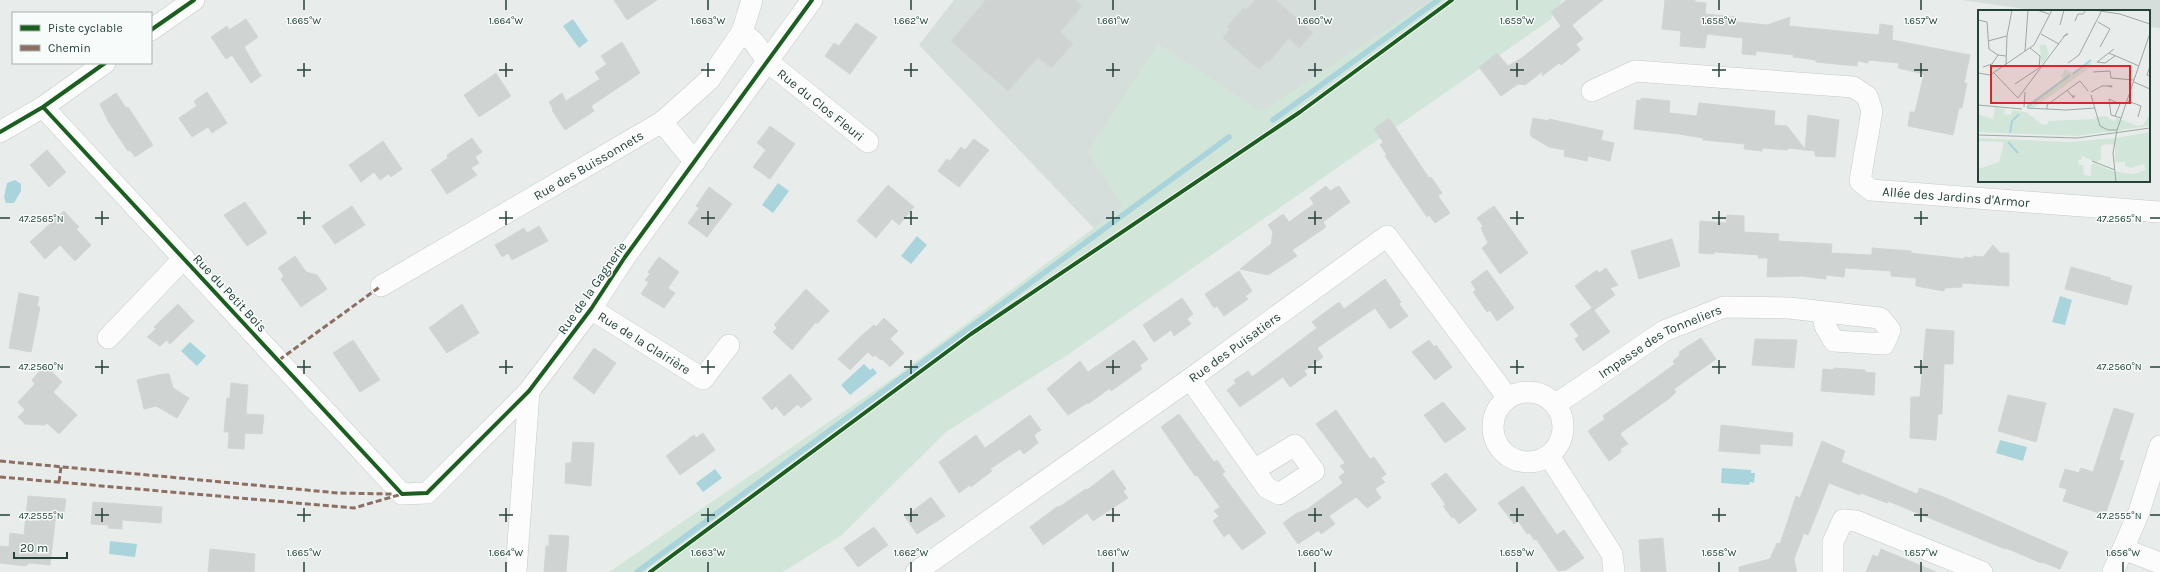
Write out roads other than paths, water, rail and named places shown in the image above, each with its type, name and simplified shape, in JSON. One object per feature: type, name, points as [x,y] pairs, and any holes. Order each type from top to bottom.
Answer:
[{"type":"street","points":[[152,29],[194,0]]},
{"type":"street","name":"Rue des Buissonnets","points":[[381,286],[662,122],[709,80],[742,32],[752,0]]},
{"type":"street","name":"Rue de la Gagnerie","points":[[402,494],[427,493],[529,391],[591,309],[625,257],[812,0]]},
{"type":"street","name":"Rue du Clos Fleuri","points":[[742,32],[754,42],[768,62],[868,142]]},
{"type":"street","points":[[0,132],[43,106],[104,64]]},
{"type":"street","name":"Allée des Jardins d'Armor","points":[[1592,91],[1635,71],[1853,87],[1867,96],[1872,111],[1860,181],[1871,190],[2160,212]]},
{"type":"street","name":"Rue du Petit Bois","points":[[43,106],[402,494]]},
{"type":"street","points":[[662,122],[695,162]]},
{"type":"street","name":"Rue des Puisatiers","points":[[916,572],[1190,379],[1387,236],[1508,398]]},
{"type":"street","name":"Rue du Petit Bois","points":[[108,338],[184,258]]},
{"type":"street","name":"Impasse des Tonneliers","points":[[1556,404],[1664,331],[1724,308],[1789,308],[1822,312]]},
{"type":"street","name":"Rue de la Clairière","points":[[591,309],[703,379],[729,346]]},
{"type":"street","points":[[1190,379],[1254,470]]},
{"type":"street","points":[[516,572],[529,391]]},
{"type":"street","points":[[1533,392],[1548,397],[1556,404],[1561,414],[1564,426],[1562,437],[1557,448],[1549,456],[1539,461],[1522,462],[1507,456],[1499,448],[1494,438],[1492,426],[1494,416],[1499,405],[1508,398],[1517,393],[1533,392]]},
{"type":"street","points":[[2113,572],[2139,512],[2160,446]]},
{"type":"street","points":[[1549,456],[1612,554],[1614,572]]},
{"type":"street","points":[[1833,572],[1833,542],[1843,520],[1856,521],[1982,572]]},
{"type":"street","points":[[2123,549],[2160,563]]},
{"type":"water","points":[[573,19],[588,41],[579,48],[563,26]]},
{"type":"water","points":[[15,180],[21,184],[21,191],[14,203],[6,203],[4,197],[7,183]]},
{"type":"water","points":[[778,183],[789,191],[773,213],[762,205]]},
{"type":"water","points":[[917,236],[927,245],[911,264],[901,256]]},
{"type":"water","points":[[2060,296],[2072,300],[2065,325],[2052,322]]},
{"type":"water","points":[[190,342],[206,356],[197,366],[181,351]]},
{"type":"water","points":[[864,364],[870,370],[873,368],[877,373],[850,395],[841,385]]},
{"type":"water","points":[[2000,440],[2027,447],[2023,461],[1996,453]]},
{"type":"water","points":[[1722,468],[1751,470],[1751,473],[1755,473],[1754,483],[1750,482],[1749,485],[1721,483]]},
{"type":"water","points":[[715,469],[722,478],[703,492],[696,483]]},
{"type":"water","points":[[110,541],[137,544],[135,557],[109,554]]},
{"type":"waterway","points":[[1273,120],[1438,0]]},
{"type":"waterway","points":[[637,572],[1229,137]]}]
